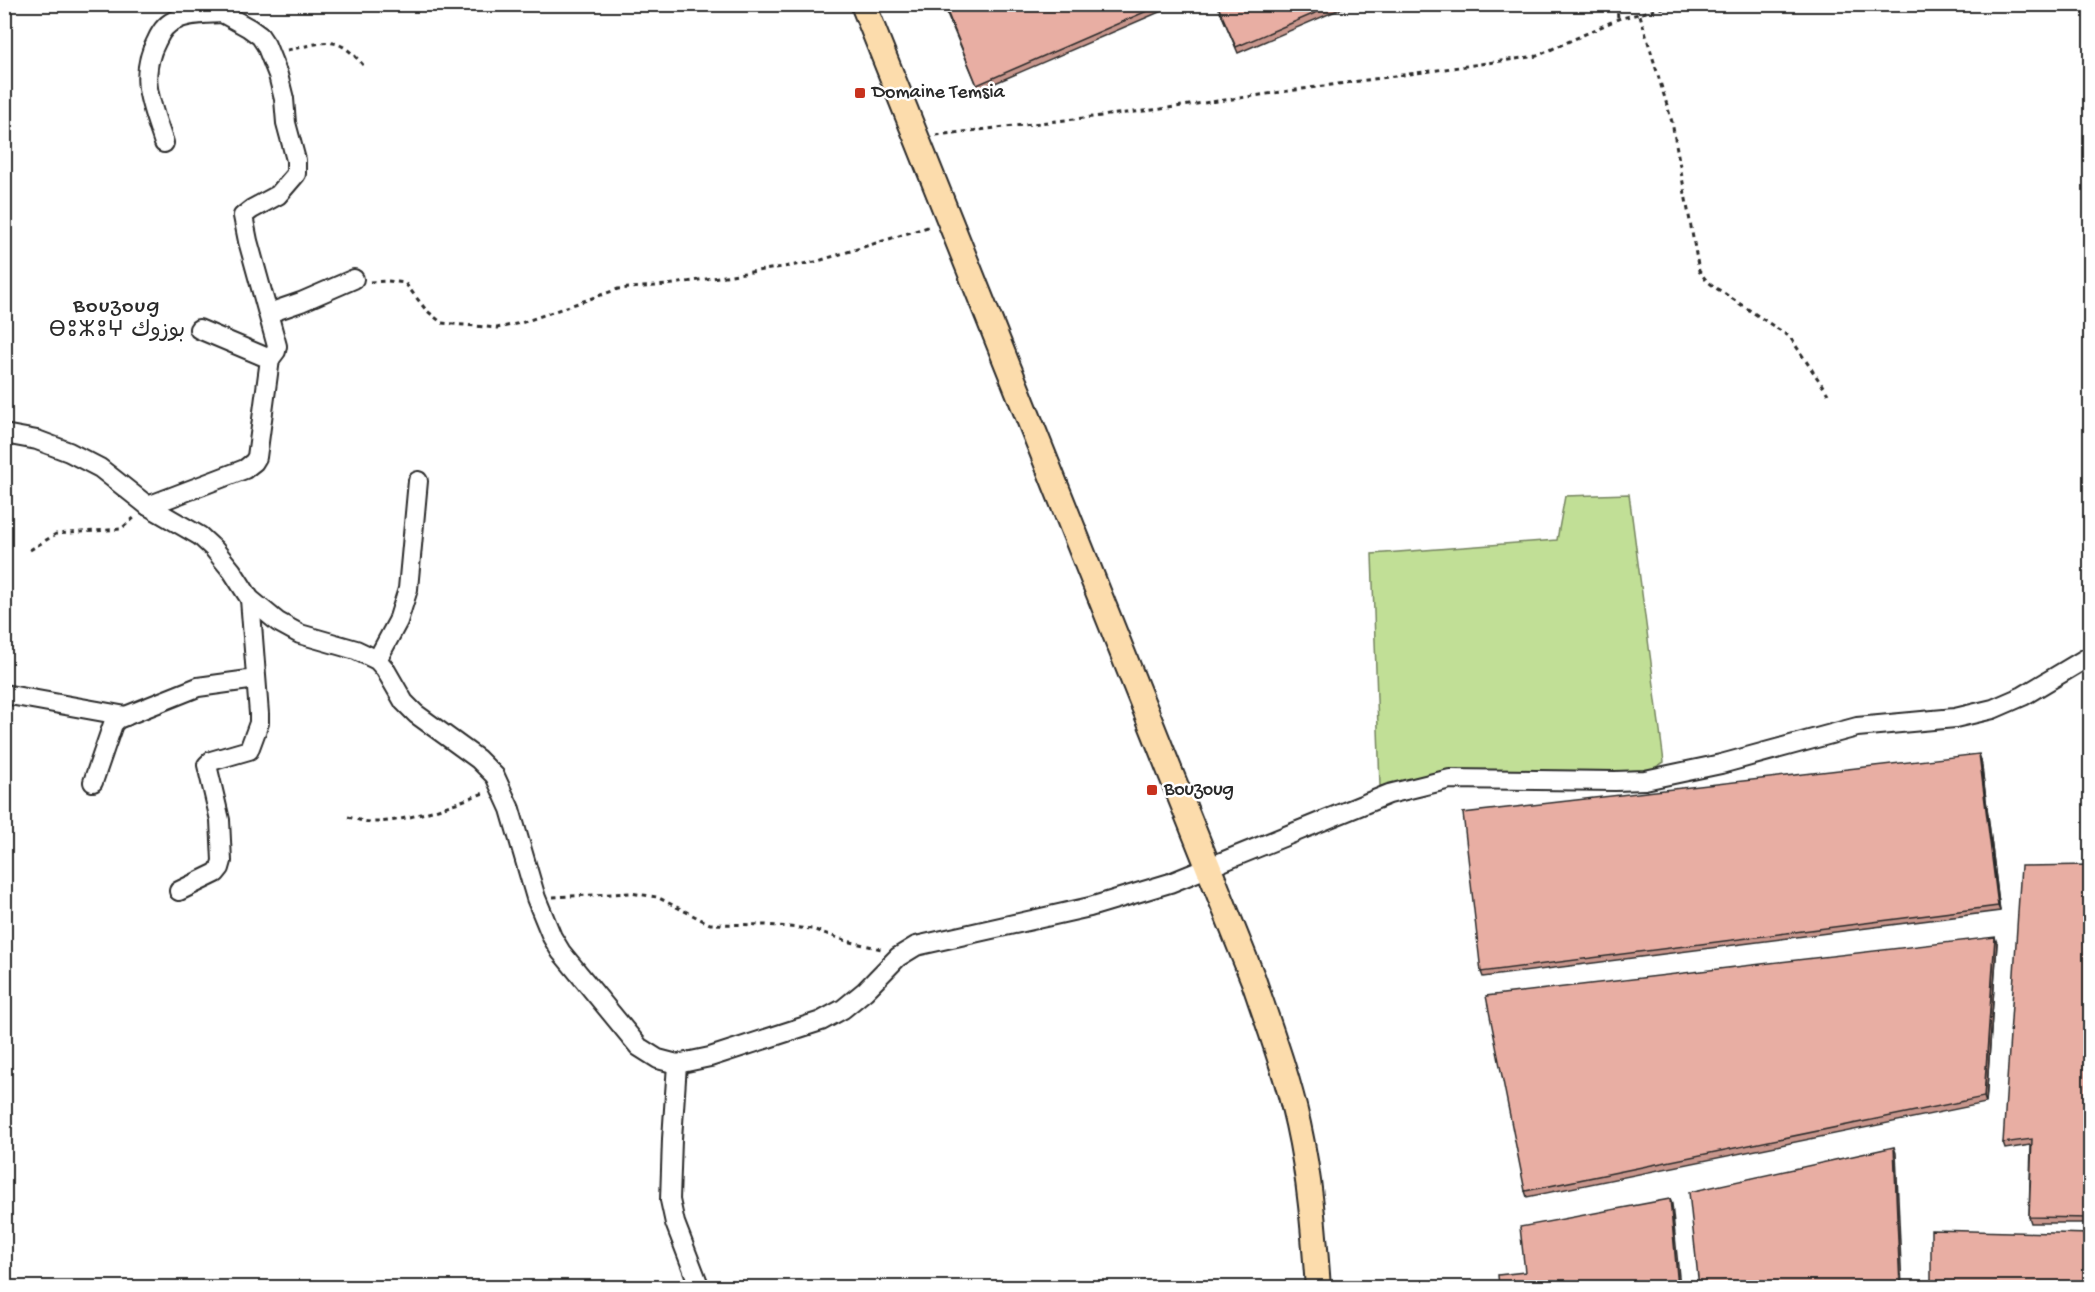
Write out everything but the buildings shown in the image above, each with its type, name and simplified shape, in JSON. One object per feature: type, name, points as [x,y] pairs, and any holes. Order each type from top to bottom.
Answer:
[{"type":"main road","points":[[863,4],[1253,979],[1280,1058],[1298,1123],[1313,1208],[1318,1287]]},
{"type":"street","points":[[148,506],[245,468],[254,462],[257,457],[270,359],[277,346],[243,216],[278,195],[296,174],[296,160],[286,123],[279,75],[270,53],[260,36],[221,9],[176,19],[164,28],[152,48],[146,68],[146,82],[164,143]]},
{"type":"street","points":[[269,313],[354,279]]},
{"type":"street","points":[[199,329],[270,359]]},
{"type":"street","points":[[4,434],[37,440],[69,452],[100,468],[148,506],[200,536],[232,571],[250,599],[278,622],[300,634],[356,650],[377,660],[385,669],[404,702],[416,714],[478,759],[495,776],[510,809],[537,898],[552,937],[561,952],[639,1047],[658,1059],[677,1064],[710,1057],[821,1021],[843,1010],[902,955],[916,946],[1090,907],[1170,883],[1389,794],[1450,778],[1615,782],[1646,780],[1721,764],[1857,727],[1955,718],[1993,709],[2023,696],[2091,656]]},
{"type":"street","points":[[377,660],[398,621],[408,589],[418,481]]},
{"type":"street","points":[[179,891],[216,873],[220,868],[223,855],[220,820],[207,765],[211,761],[249,749],[259,723],[250,599]]},
{"type":"street","points":[[93,782],[113,724],[126,716],[198,687],[256,679]]},
{"type":"street","points":[[4,694],[126,716]]},
{"type":"street","points":[[677,1064],[670,1200],[675,1223],[700,1287]]},
{"type":"path","points":[[1617,4],[1618,20]]},
{"type":"path","points":[[916,137],[1161,108],[1537,56],[1618,20],[1679,4]]},
{"type":"path","points":[[1640,15],[1672,122],[1700,272],[1716,288],[1790,337],[1828,393]]},
{"type":"path","points":[[270,53],[333,42],[346,47],[363,65]]},
{"type":"path","points":[[354,279],[366,282],[405,283],[410,286],[426,310],[442,323],[497,328],[521,323],[618,289],[668,285],[815,262],[950,220]]},
{"type":"path","points":[[30,550],[56,534],[121,529],[148,506]]},
{"type":"path","points":[[348,817],[375,822],[396,819],[453,804],[500,788]]},
{"type":"path","points":[[537,898],[630,893],[657,897],[710,924],[812,929],[846,941],[902,955]]},
{"type":"green space","points":[[1629,494],[1664,762],[1645,774],[1480,774],[1380,786],[1372,554],[1557,540],[1565,496]]},
{"type":"place","name":"Domaine Temsia","points":[[860,93]]},
{"type":"place","name":"Bouzoug","points":[[1152,790]]},
{"type":"district","name":"Bouzoug ⴱⵓⵣⵓⵖ بوزوك","points":[[117,320]]}]
